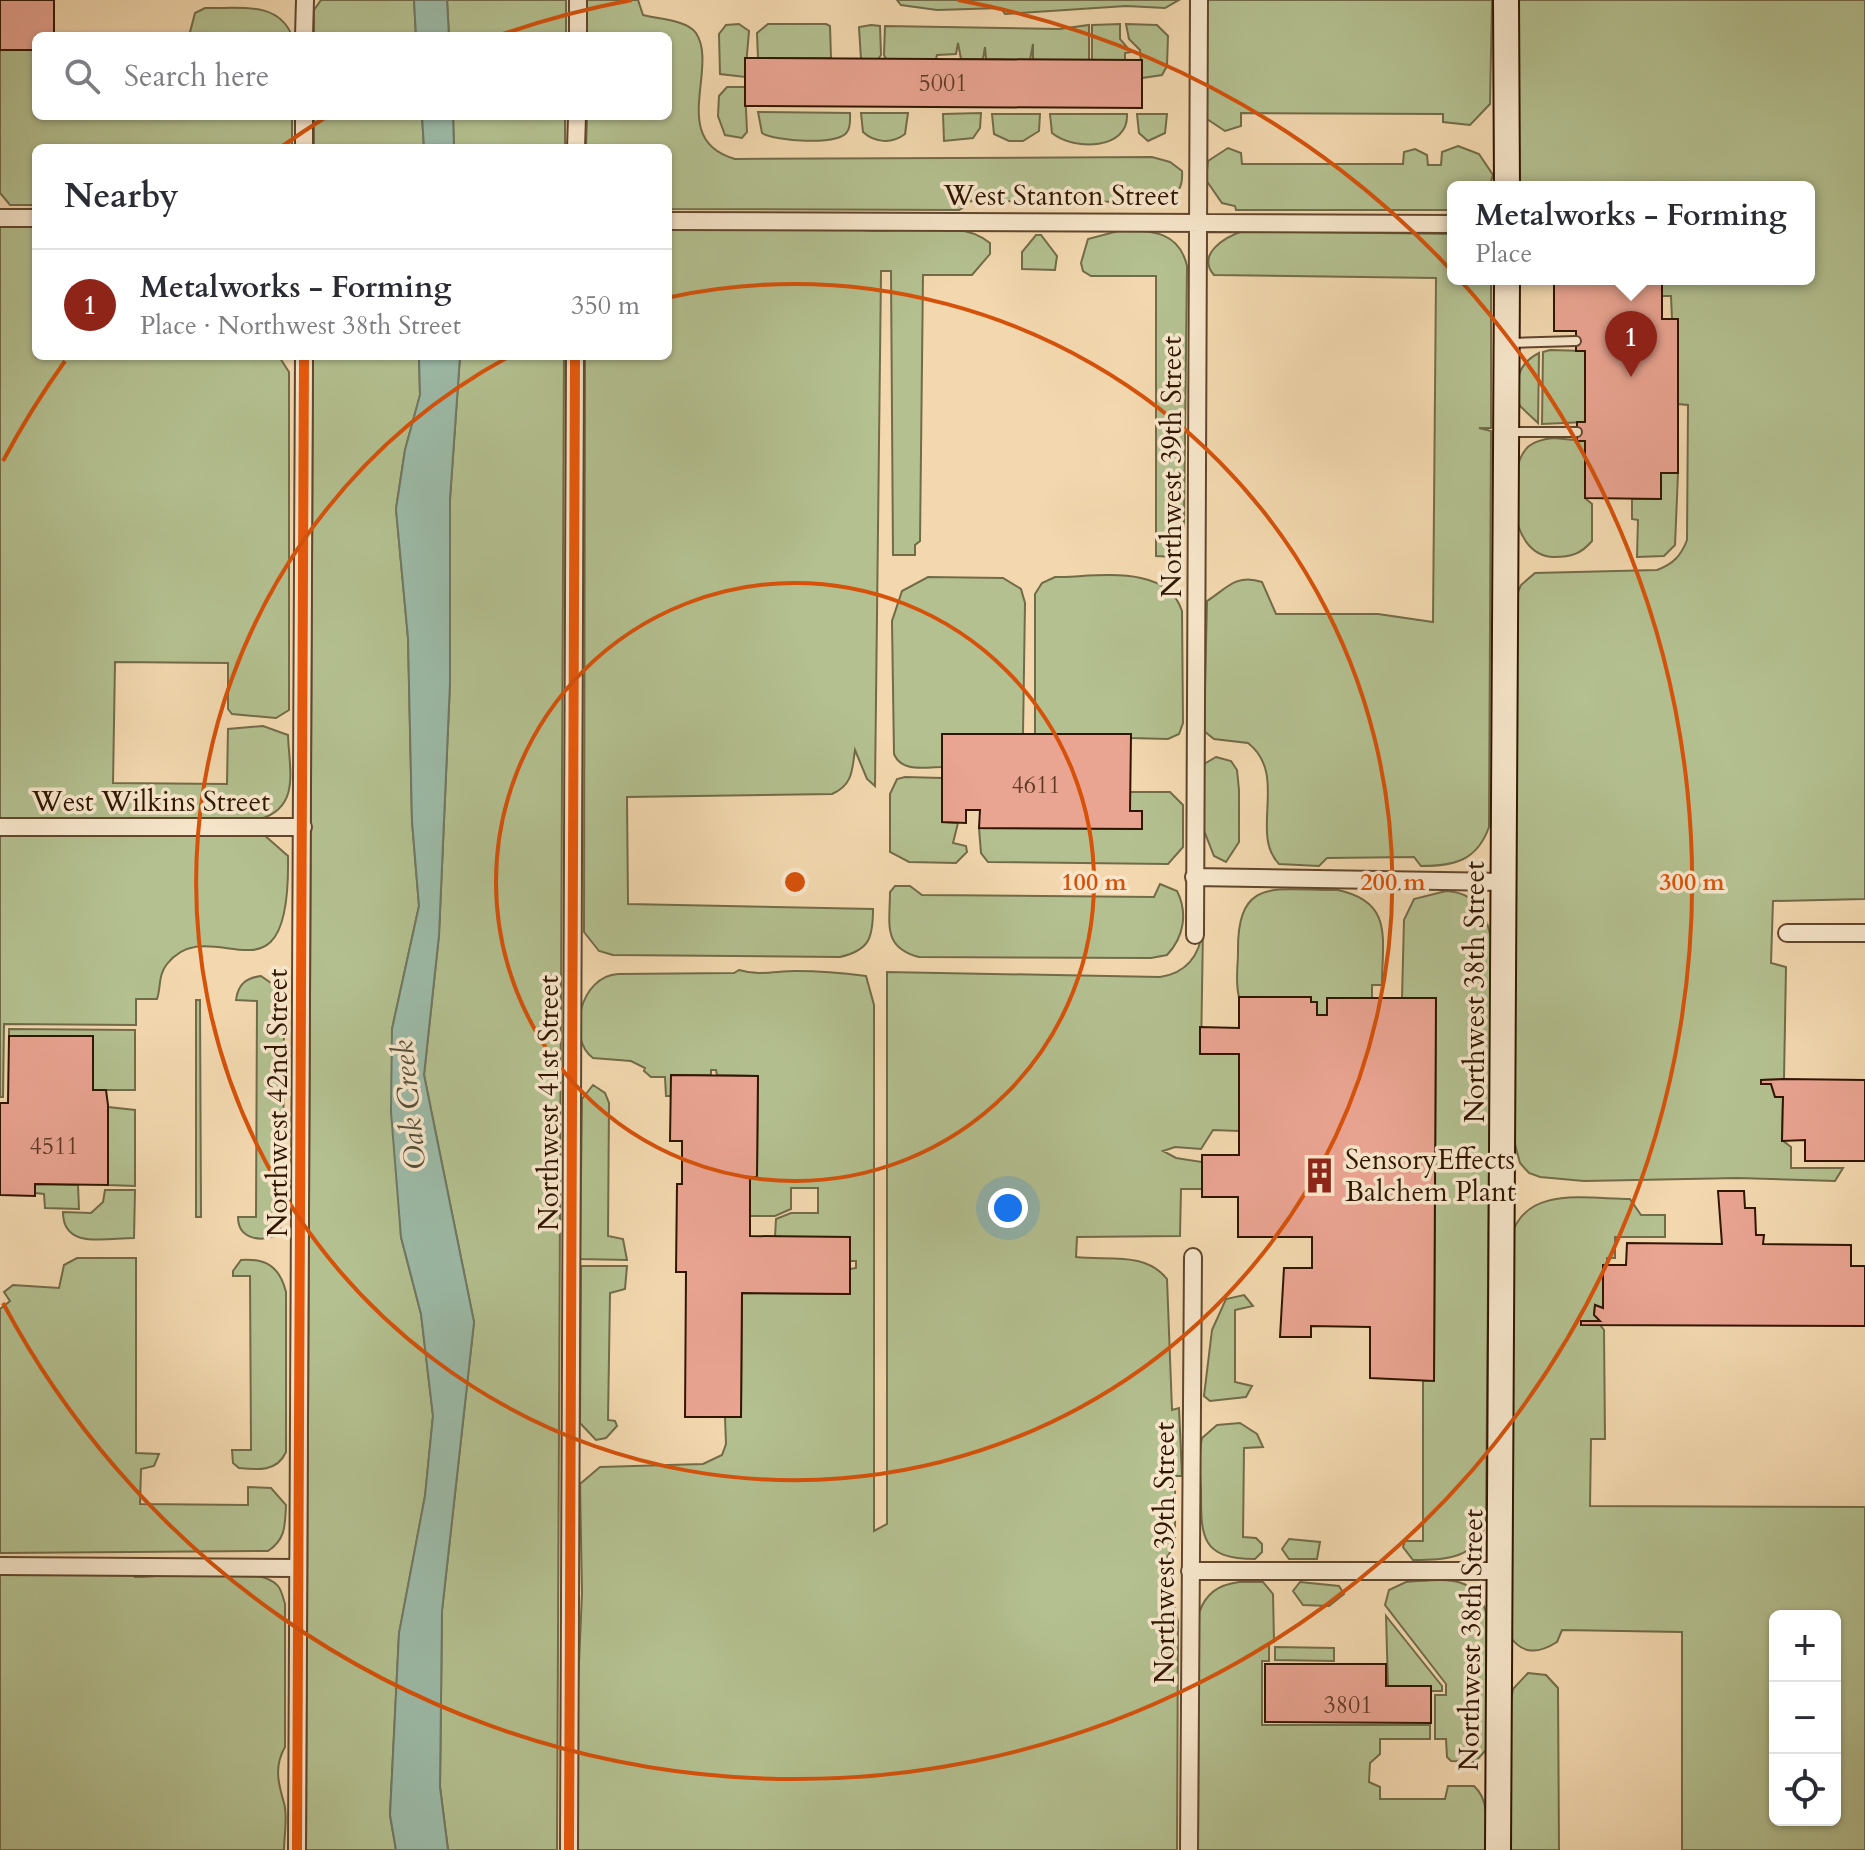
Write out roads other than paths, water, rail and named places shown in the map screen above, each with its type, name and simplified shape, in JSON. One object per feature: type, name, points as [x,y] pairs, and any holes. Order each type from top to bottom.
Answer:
[{"type":"main road","points":[[1506,0],[1507,181]]},
{"type":"main road","name":"Northwest 38th Street","points":[[1498,1850],[1507,285]]},
{"type":"street","points":[[304,32],[305,0]]},
{"type":"street","points":[[578,0],[578,32]]},
{"type":"street","name":"Northwest 39th Street","points":[[1195,935],[1199,0]]},
{"type":"street","points":[[304,120],[304,144]]},
{"type":"street","points":[[576,144],[577,120]]},
{"type":"street","points":[[0,218],[32,218]]},
{"type":"street","name":"West Stanton Street","points":[[672,221],[1447,224]]},
{"type":"street","name":"Northwest 42nd Street","points":[[297,1850],[304,360]]},
{"type":"street","name":"Northwest 41st Street","points":[[569,1850],[575,360]]},
{"type":"street","name":"West Wilkins Street","points":[[0,827],[303,827]]},
{"type":"street","points":[[1194,877],[1504,882]]},
{"type":"street","points":[[1787,933],[1865,933]]},
{"type":"street","name":"Northwest 39th Street","points":[[1189,1850],[1193,1257]]},
{"type":"street","points":[[0,1566],[298,1568]]},
{"type":"street","points":[[1190,1571],[1501,1571]]},
{"type":"lane","points":[[1506,343],[1576,341]]},
{"type":"lane","points":[[1506,432],[1577,432]]},
{"type":"water","points":[[414,0],[447,0],[449,32],[416,32]]},
{"type":"water","points":[[422,120],[453,120],[454,144],[424,144]]},
{"type":"water","name":"Oak Creek","points":[[419,360],[460,360],[450,499],[450,683],[439,935],[424,1075],[474,1322],[442,1611],[440,1787],[448,1850],[396,1850],[390,1815],[399,1633],[425,1496],[433,1416],[421,1314],[401,1237],[391,1112],[392,1029],[419,906],[412,821],[408,638],[396,509],[405,450],[420,395]]},
{"type":"place","name":"Metalworks - Forming","points":[[1631,377]]},
{"type":"place","name":"SensoryEffects Balchem Plant","points":[[1319,1175]]}]
